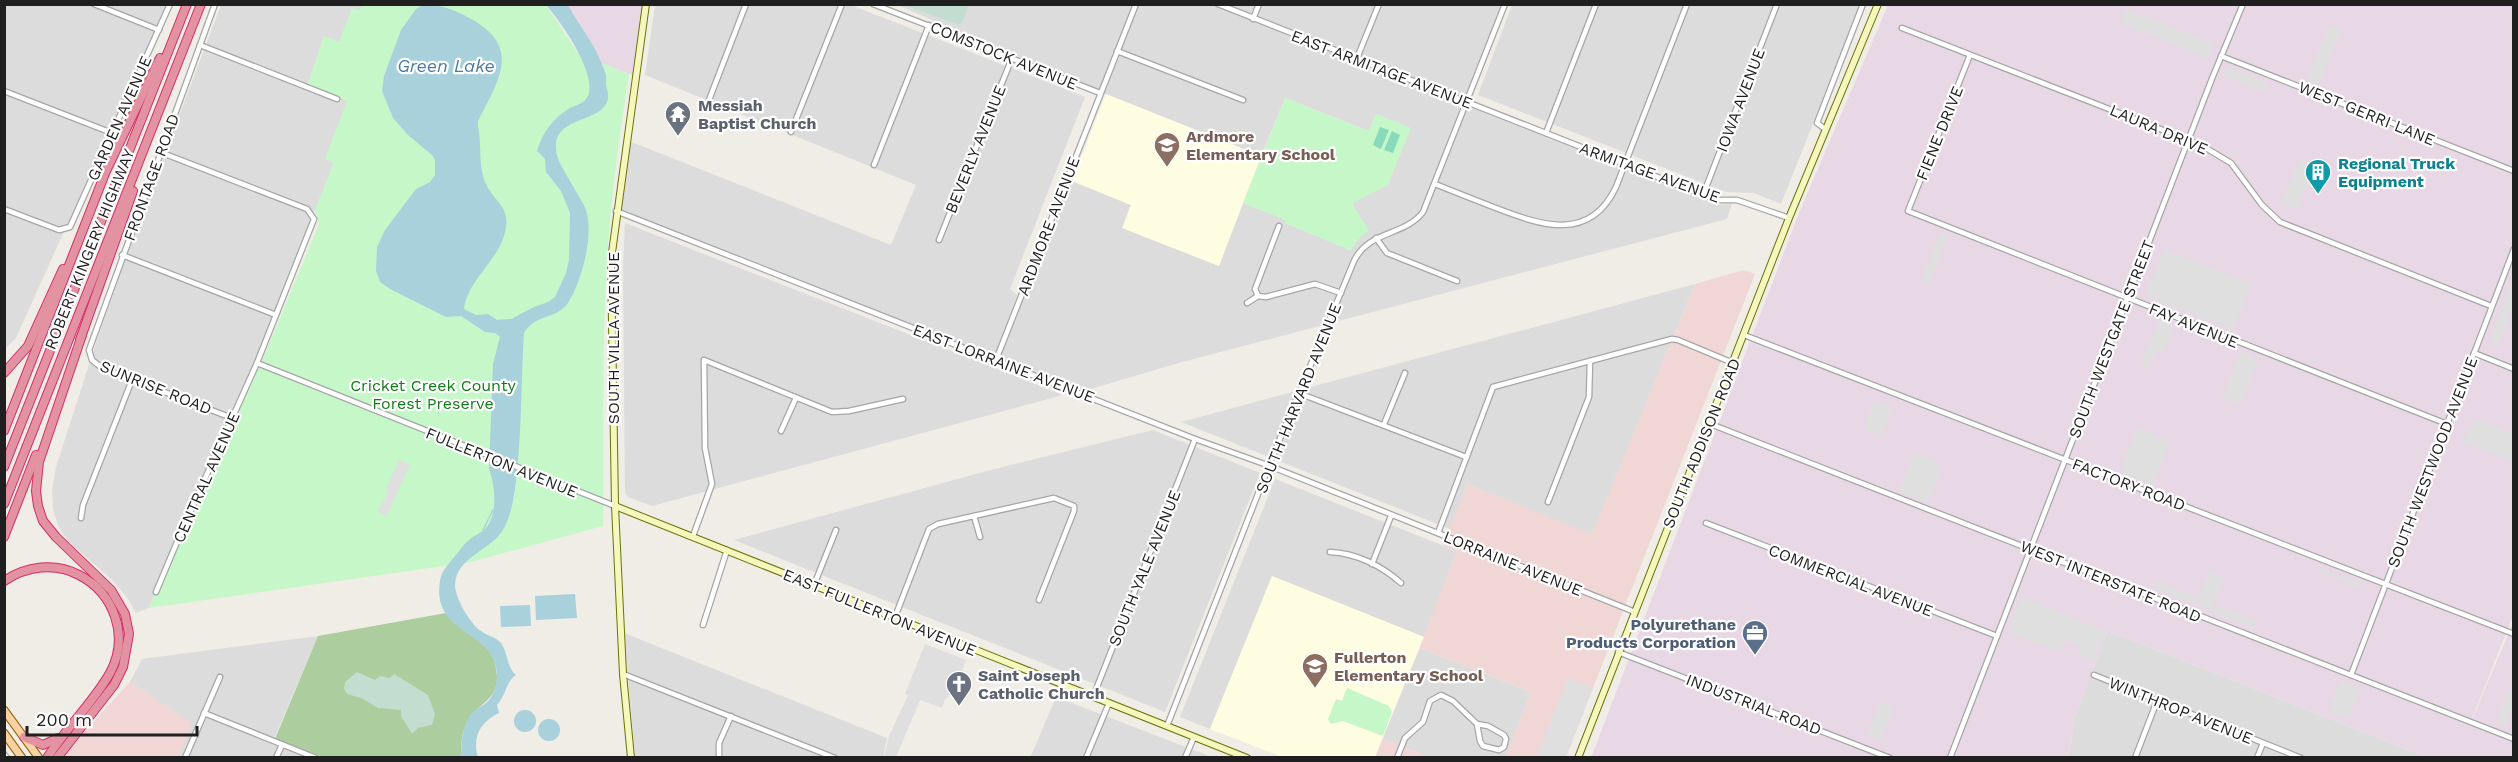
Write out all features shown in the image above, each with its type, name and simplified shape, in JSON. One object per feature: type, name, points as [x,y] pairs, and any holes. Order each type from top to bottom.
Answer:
[{"type":"highway","points":[[4,431],[106,171],[186,4]]},
{"type":"highway","points":[[4,467],[186,4]]},
{"type":"highway","name":"ROBERT KINGERY HIGHWAY","points":[[4,504],[201,4]]},
{"type":"highway","points":[[57,758],[114,684],[125,660],[129,634],[125,614],[111,590],[49,530],[38,506],[36,483],[39,462],[168,91]]},
{"type":"highway","points":[[4,373],[28,346],[57,280],[79,240]]},
{"type":"highway","points":[[4,537],[82,335]]},
{"type":"highway","points":[[4,581],[18,573],[35,568],[67,570],[94,585],[108,600],[117,619],[118,641],[110,673],[47,758]]},
{"type":"highway","points":[[24,737],[43,745],[63,735]]},
{"type":"main road","points":[[4,710],[39,758]]},
{"type":"main road","points":[[4,733],[22,758]]},
{"type":"street","points":[[94,4],[159,30]]},
{"type":"street","name":"GARDEN AVENUE","points":[[4,209],[59,230],[66,230],[70,227],[170,4]]},
{"type":"street","name":"FRONTAGE ROAD","points":[[88,350],[216,4]]},
{"type":"street","name":"SOUTH VILLA AVENUE","points":[[631,758],[623,674],[615,506],[611,260],[646,4]]},
{"type":"street","points":[[709,100],[746,4]]},
{"type":"street","points":[[792,132],[843,4]]},
{"type":"street","name":"COMSTOCK AVENUE","points":[[873,4],[1100,93]]},
{"type":"street","name":"ARDMORE AVENUE","points":[[996,360],[1136,4]]},
{"type":"street","name":"EAST ARMITAGE AVENUE","points":[[1218,4],[1546,133]]},
{"type":"street","points":[[1253,19],[1259,4]]},
{"type":"street","points":[[1357,58],[1378,4]]},
{"type":"street","name":"SOUTH HARVARD AVENUE","points":[[1167,726],[1270,465],[1357,254],[1376,238],[1419,218],[1435,184],[1505,4]]},
{"type":"street","points":[[1546,133],[1596,4]]},
{"type":"street","points":[[1435,184],[1530,221],[1555,226],[1565,226],[1581,221],[1603,206],[1612,195],[1687,4]]},
{"type":"street","name":"IOWA AVENUE","points":[[1703,195],[1777,4]]},
{"type":"street","name":"SOUTH ADDISON ROAD","points":[[1825,129],[1817,123],[1863,4]]},
{"type":"street","name":"SOUTH ADDISON ROAD","points":[[1578,758],[1789,218],[1878,4]]},
{"type":"street","name":"SOUTH WESTGATE STREET","points":[[1950,758],[2242,4]]},
{"type":"street","points":[[874,165],[929,26]]},
{"type":"street","name":"LAURA DRIVE","points":[[1902,28],[2188,139],[2231,163],[2262,205],[2280,222],[2491,306]]},
{"type":"street","points":[[200,45],[337,99]]},
{"type":"street","points":[[1117,51],[1243,100]]},
{"type":"street","name":"FIENE DRIVE","points":[[1908,211],[1970,55]]},
{"type":"street","name":"WEST GERRI LANE","points":[[2221,56],[2514,171]]},
{"type":"street","name":"BEVERLY AVENUE","points":[[939,240],[1012,58]]},
{"type":"street","points":[[4,91],[112,134]]},
{"type":"street","name":"ARMITAGE AVENUE","points":[[1546,133],[1716,200],[1737,200],[1789,218]]},
{"type":"street","name":"CENTRAL AVENUE","points":[[156,592],[257,363],[314,219],[307,209],[160,152]]},
{"type":"street","name":"EAST LORRAINE AVENUE","points":[[616,211],[1195,439],[1270,465],[1391,516]]},
{"type":"street","name":"FAY AVENUE","points":[[1908,211],[2446,424]]},
{"type":"street","points":[[1258,296],[1255,289],[1279,226]]},
{"type":"street","points":[[1376,238],[1390,255],[1457,281]]},
{"type":"street","name":"SOUTH WESTWOOD AVENUE","points":[[2351,675],[2514,249]]},
{"type":"street","points":[[122,255],[276,315]]},
{"type":"street","points":[[1247,303],[1258,296],[1266,297],[1315,284],[1341,293]]},
{"type":"street","name":"FACTORY ROAD","points":[[1744,335],[2514,634]]},
{"type":"street","points":[[1438,533],[1493,387],[1676,339],[1733,363]]},
{"type":"street","name":"SUNRISE ROAD","points":[[88,350],[92,360],[102,368],[232,418]]},
{"type":"street","points":[[2474,353],[2514,369]]},
{"type":"street","points":[[693,537],[712,484],[705,448],[704,360],[832,412],[849,411],[903,399]]},
{"type":"street","points":[[1548,502],[1589,397],[1590,361]]},
{"type":"street","name":"FULLERTON AVENUE","points":[[257,363],[615,506]]},
{"type":"street","points":[[1384,424],[1405,373]]},
{"type":"street","points":[[81,518],[83,506],[132,380]]},
{"type":"street","points":[[1301,394],[1466,457]]},
{"type":"street","points":[[781,431],[796,398]]},
{"type":"street","name":"WEST INTERSTATE ROAD","points":[[1708,423],[2514,739]]},
{"type":"street","name":"SOUTH YALE AVENUE","points":[[1093,697],[1195,439]]},
{"type":"street","points":[[895,617],[929,529],[1054,498],[1074,506],[1039,600]]},
{"type":"street","name":"EAST FULLERTON AVENUE","points":[[615,506],[1247,758]]},
{"type":"street","points":[[974,516],[980,537]]},
{"type":"street","points":[[1372,564],[1391,516]]},
{"type":"street","name":"LORRAINE AVENUE","points":[[1391,516],[1635,612]]},
{"type":"street","name":"COMMERCIAL AVENUE","points":[[1706,523],[1997,636]]},
{"type":"street","points":[[814,585],[836,530]]},
{"type":"street","points":[[703,625],[727,550]]},
{"type":"street","points":[[1330,552],[1343,553],[1385,569],[1401,583]]},
{"type":"street","name":"INDUSTRIAL ROAD","points":[[1618,652],[1890,758]]},
{"type":"street","points":[[623,674],[835,758]]},
{"type":"street","name":"WINTHROP AVENUE","points":[[2094,675],[2301,758]]},
{"type":"street","points":[[185,758],[220,677]]},
{"type":"street","points":[[1397,758],[1405,738],[1423,722],[1430,701],[1441,695],[1453,700],[1477,724],[1488,726],[1504,735],[1506,740],[1504,747],[1499,750],[1483,746],[1479,741],[1477,724]]},
{"type":"street","points":[[2135,758],[2157,700]]},
{"type":"street","points":[[1086,758],[1109,703]]},
{"type":"street","points":[[204,713],[316,758]]},
{"type":"street","points":[[719,758],[720,743],[731,716]]},
{"type":"street","points":[[1185,758],[1194,737]]},
{"type":"street","points":[[2257,758],[2263,743]]},
{"type":"street","points":[[276,758],[282,744]]},
{"type":"street","points":[[4,754],[7,758]]},
{"type":"shaded area","points":[[5,5],[166,5],[16,338],[5,349]]},
{"type":"shaded area","points":[[221,5],[362,5],[360,11],[352,9],[339,43],[324,36],[308,84],[348,101],[326,159],[334,163],[255,360],[220,436],[149,608],[136,613],[127,597],[111,579],[69,542],[58,526],[53,508],[52,491],[56,467],[95,346]]},
{"type":"shaded area","points":[[567,5],[645,5],[635,76],[601,63]]},
{"type":"shaded area","points":[[655,5],[851,5],[1085,97],[1010,289],[1017,295],[995,357],[618,210],[629,141],[891,245],[916,185],[645,75]]},
{"type":"shaded area","points":[[897,5],[1134,5],[1099,91]]},
{"type":"shaded area","points":[[904,5],[969,5],[959,25]]},
{"type":"shaded area","points":[[1139,5],[1215,5],[1704,200],[1719,205],[1732,204],[1727,219],[1182,362],[1084,391],[999,359],[1069,180],[1131,205],[1123,228],[1219,266],[1243,203],[1287,220],[1285,223],[1350,250],[1361,236],[1352,203],[1388,185],[1410,128],[1376,114],[1369,131],[1285,98],[1261,156],[1103,93]]},
{"type":"shaded area","points":[[1224,5],[1503,5],[1466,100]]},
{"type":"shaded area","points":[[1512,5],[1860,5],[1781,204],[1754,193],[1726,192],[1478,95]]},
{"type":"shaded area","points":[[1888,5],[2513,5],[2513,616],[2465,736],[2513,623],[2513,757],[2426,757],[2108,631],[2074,719],[2071,746],[2067,757],[1591,758],[1799,213]]},
{"type":"shaded area","points":[[2126,9],[2214,44],[2208,58],[2120,23]]},
{"type":"shaded area","points":[[2329,25],[2341,30],[2319,84],[2307,79]]},
{"type":"shaded area","points":[[2228,67],[2268,83],[2264,92],[2223,76]]},
{"type":"shaded area","name":"Ardmore Elementary School","points":[[1106,94],[1261,156],[1219,266],[1122,228],[1131,205],[1072,181]]},
{"type":"shaded area","points":[[2300,159],[2315,164],[2297,210],[2282,201]]},
{"type":"shaded area","points":[[625,223],[1063,395],[652,506],[628,497],[625,493],[623,267]]},
{"type":"shaded area","points":[[1940,234],[1948,237],[1929,284],[1921,281]]},
{"type":"shaded area","points":[[2164,249],[2251,284],[2233,330],[2146,296]]},
{"type":"shaded area","points":[[1744,270],[1755,274],[1566,757],[1506,757],[1531,692],[1419,648],[1457,551],[1443,546],[1467,484],[1592,534],[1695,284]]},
{"type":"shaded area","points":[[2513,278],[2513,307],[2498,346],[2489,343]]},
{"type":"shaded area","points":[[1695,284],[1592,535],[1467,484],[1450,529],[1181,422]]},
{"type":"shaded area","points":[[2159,320],[2175,326],[2164,352],[2157,349],[2149,369],[2141,365]]},
{"type":"shaded area","points":[[2240,352],[2258,359],[2240,405],[2222,398]]},
{"type":"shaded area","points":[[1874,401],[1893,408],[1882,436],[1864,429]]},
{"type":"shaded area","points":[[2475,419],[2513,434],[2513,462],[2463,442],[2468,428],[2471,429]]},
{"type":"shaded area","points":[[2137,428],[2170,441],[2153,486],[2123,474],[2125,471],[2121,469]]},
{"type":"shaded area","points":[[1153,430],[1260,473],[1165,712],[734,540],[987,471]]},
{"type":"shaded area","points":[[1914,453],[1939,463],[1936,471],[1940,473],[1928,503],[1899,491]]},
{"type":"shaded area","points":[[399,460],[410,464],[387,516],[377,511],[388,493],[385,491]]},
{"type":"shaded area","points":[[1275,479],[1457,551],[1424,637],[1272,576],[1210,729],[1180,717]]},
{"type":"shaded area","points":[[2321,568],[2362,584],[2360,588],[2319,572]]},
{"type":"shaded area","points":[[2209,572],[2224,578],[2211,611],[2196,605]]},
{"type":"shaded area","name":"Fullerton Elementary School","points":[[1272,576],[1424,637],[1375,757],[1282,757],[1210,729]]},
{"type":"shaded area","points":[[2156,581],[2197,597],[2194,604],[2153,588]]},
{"type":"shaded area","points":[[2021,597],[2106,631],[2094,661],[2078,654],[2081,647],[2064,641],[2060,652],[2008,632]]},
{"type":"shaded area","points":[[2216,605],[2257,621],[2254,628],[2213,612]]},
{"type":"shaded area","points":[[2108,631],[2426,757],[2067,758],[2071,746],[2074,719]]},
{"type":"shaded area","points":[[624,633],[887,738],[883,757],[635,757]]},
{"type":"shaded area","points":[[318,636],[272,744],[305,757],[178,757],[191,723],[130,682],[142,659]]},
{"type":"shaded area","points":[[925,644],[966,660],[953,692],[945,700],[942,708],[920,700],[896,757],[884,757],[889,736],[908,695],[905,694]]},
{"type":"shaded area","points":[[1419,648],[1531,692],[1506,757],[1429,757],[1382,739]]},
{"type":"shaded area","points":[[357,672],[375,680],[380,676],[390,678],[394,674],[428,695],[435,714],[432,725],[418,728],[412,734],[401,716],[401,710],[378,708],[361,698],[347,694],[344,689],[345,682]]},
{"type":"shaded area","points":[[1568,678],[1593,688],[1566,757],[1536,757]]},
{"type":"shaded area","points":[[2341,681],[2360,688],[2348,719],[2329,711]]},
{"type":"shaded area","points":[[130,682],[192,723],[178,757],[60,758]]},
{"type":"shaded area","points":[[2508,690],[2513,692],[2513,706],[2506,726],[2496,723]]},
{"type":"shaded area","points":[[1056,697],[1212,757],[1030,758]]},
{"type":"shaded area","points":[[1880,702],[1894,707],[1881,741],[1867,735]]},
{"type":"shaded area","points":[[1382,739],[1429,757],[1375,758]]},
{"type":"green space","name":"Cricket Creek County Forest Preserve","points":[[362,5],[546,5],[578,53],[629,74],[613,193],[606,270],[603,526],[471,562],[149,608],[266,352],[319,224],[315,210],[334,163],[325,159],[347,101],[308,84],[324,36],[339,42],[352,8],[359,11]]},
{"type":"green space","points":[[1285,98],[1369,131],[1376,114],[1411,128],[1388,185],[1352,203],[1369,231],[1361,236],[1350,250],[1243,203]]},
{"type":"green space","points":[[1380,127],[1389,130],[1381,149],[1373,145]]},
{"type":"green space","points":[[1392,131],[1400,135],[1393,153],[1384,150]]},
{"type":"green space","points":[[446,613],[451,620],[489,651],[494,660],[497,676],[491,696],[472,715],[466,725],[461,757],[323,757],[275,739],[318,636]]},
{"type":"green space","points":[[1347,688],[1389,706],[1392,712],[1383,736],[1343,721],[1331,724],[1328,719],[1336,699],[1342,701]]},
{"type":"water","name":"Green Lake","points":[[423,5],[448,8],[471,19],[487,30],[497,41],[501,53],[502,65],[498,78],[478,121],[478,126],[483,175],[489,189],[505,212],[506,226],[495,255],[466,299],[464,309],[476,315],[488,314],[497,320],[511,319],[548,302],[555,297],[569,260],[570,213],[561,191],[546,172],[545,159],[537,151],[545,132],[553,121],[586,99],[589,90],[588,78],[569,36],[546,5],[567,5],[569,7],[602,63],[608,95],[605,106],[598,112],[571,125],[557,137],[558,158],[586,210],[588,245],[578,283],[568,303],[558,312],[534,322],[524,333],[519,454],[512,508],[499,536],[468,560],[457,575],[455,585],[464,611],[477,628],[501,643],[516,675],[510,681],[497,705],[499,713],[487,721],[479,731],[476,743],[478,757],[461,757],[463,734],[472,713],[486,703],[493,694],[497,677],[496,665],[488,650],[450,620],[443,610],[440,581],[444,570],[460,550],[489,524],[494,509],[493,483],[489,469],[493,364],[500,337],[495,333],[485,332],[461,316],[446,317],[390,289],[380,282],[376,271],[377,247],[385,230],[416,189],[430,182],[435,175],[435,160],[432,155],[408,135],[393,118],[382,91],[384,76],[401,30],[416,9]]},
{"type":"water","points":[[575,594],[577,618],[536,620],[535,596]]},
{"type":"water","points":[[530,605],[531,626],[501,627],[500,606]]},
{"type":"water","points":[[525,710],[533,713],[536,721],[533,729],[525,732],[517,729],[514,721],[517,713]]},
{"type":"water","points":[[549,719],[557,722],[560,730],[557,738],[549,741],[541,738],[538,730],[541,722]]},
{"type":"waterway","points":[[483,530],[493,510]]},
{"type":"place","name":"Messiah Baptist Church","points":[[678,137]]},
{"type":"place","name":"Ardmore Elementary School","points":[[1167,168]]},
{"type":"place","name":"Regional Truck Equipment","points":[[2318,195]]},
{"type":"place","name":"Polyurethane Products Corporation","points":[[1755,656]]},
{"type":"place","name":"Fullerton Elementary School","points":[[1315,689]]},
{"type":"place","name":"Saint Joseph Catholic Church","points":[[959,707]]}]
